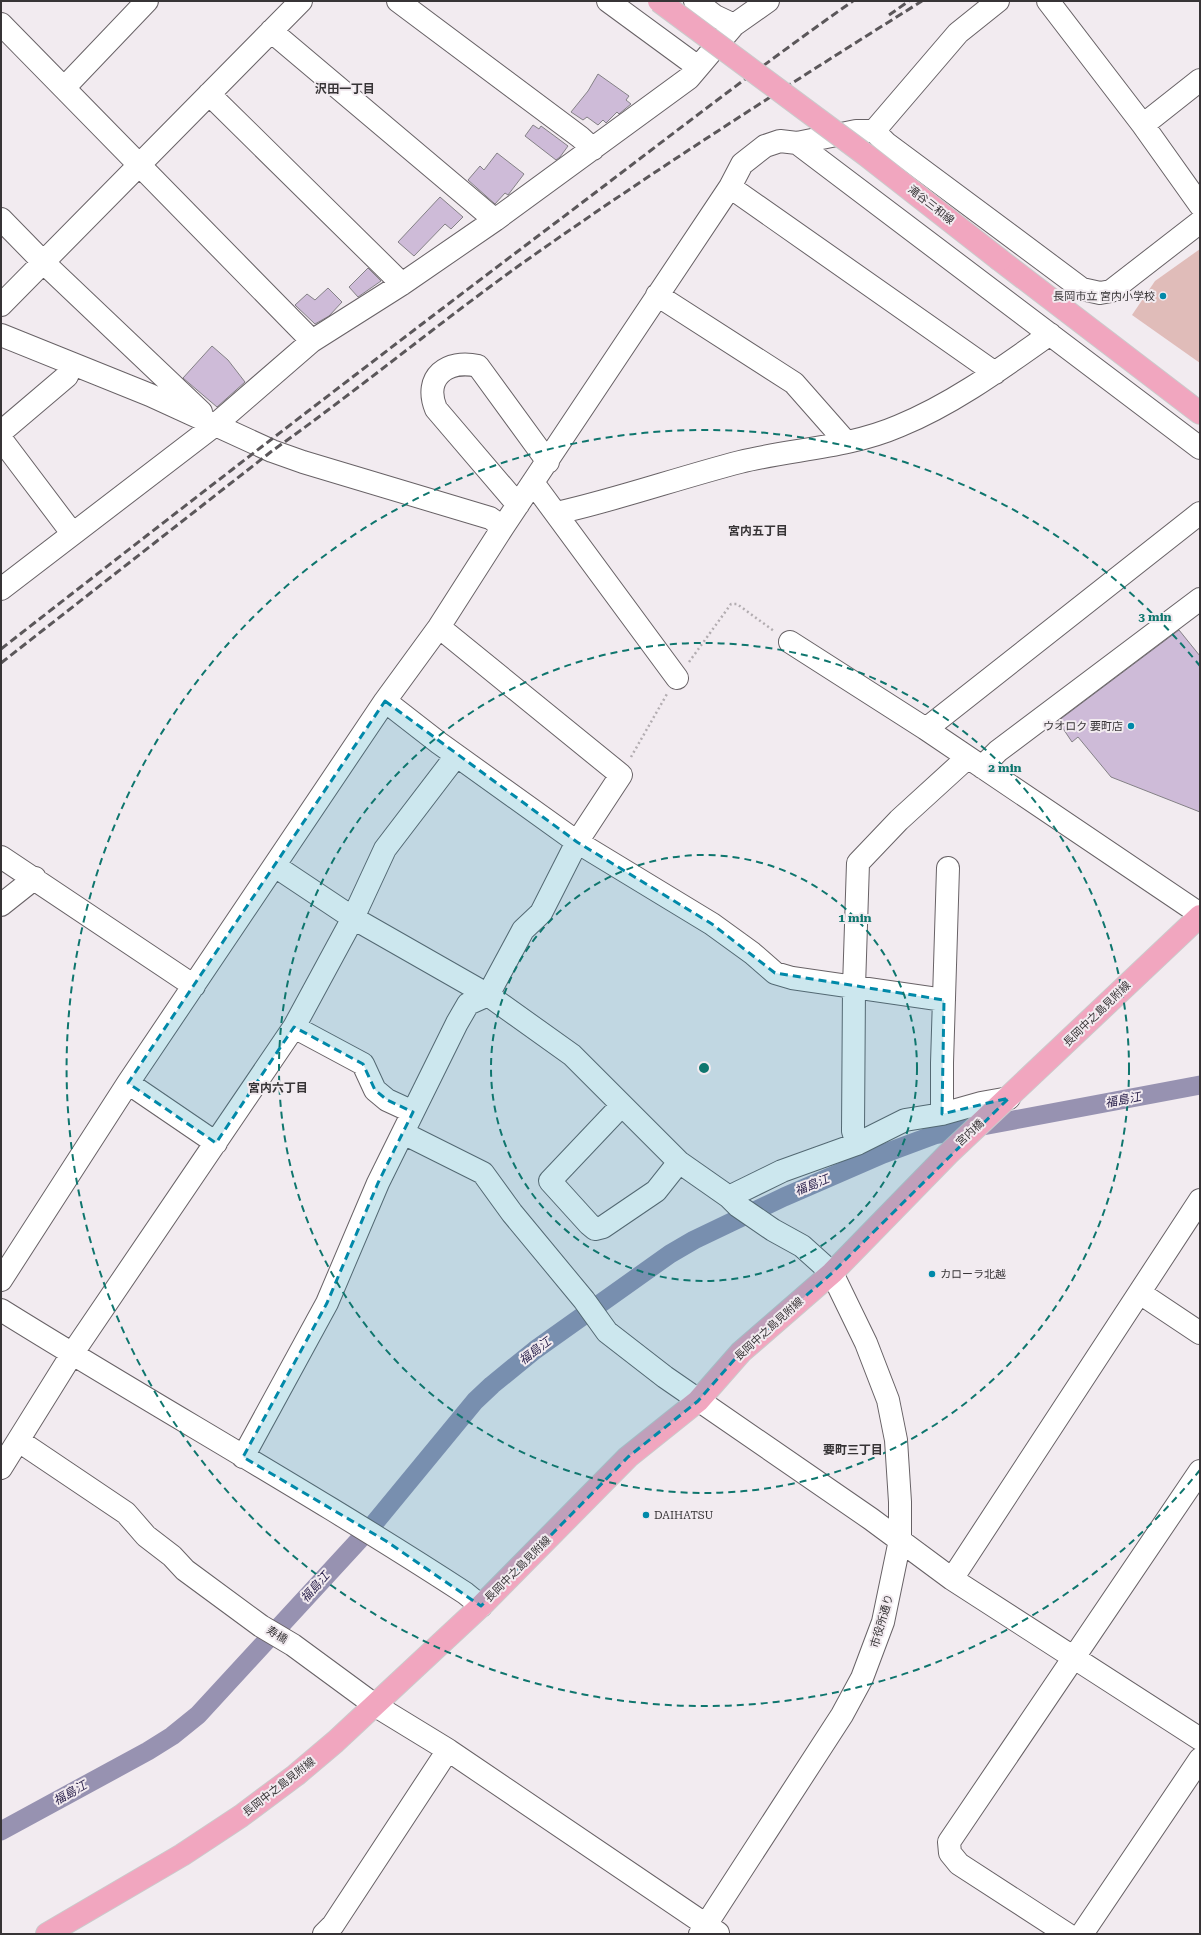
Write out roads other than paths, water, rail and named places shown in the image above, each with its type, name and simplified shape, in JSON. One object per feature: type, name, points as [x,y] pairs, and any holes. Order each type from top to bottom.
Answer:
[{"type":"main road","name":"滝谷三和線","points":[[659,1],[860,150],[1000,260],[1200,413]]},
{"type":"main road","name":"長岡中之島見附線","points":[[993,1112],[1200,915]]},
{"type":"main road","name":"宮内橋","points":[[948,1154],[993,1112]]},
{"type":"main road","name":"長岡中之島見附線","points":[[47,1934],[182,1855],[241,1816],[296,1775],[376,1706],[481,1606],[628,1457],[698,1401],[741,1352],[832,1273],[948,1154]]},
{"type":"street","points":[[64,88],[147,1]]},
{"type":"street","points":[[1,305],[301,1]]},
{"type":"street","points":[[398,1],[580,136],[593,149]]},
{"type":"street","points":[[608,1],[698,67]]},
{"type":"street","points":[[695,1],[715,16],[734,26]]},
{"type":"street","points":[[1,589],[72,533],[215,425],[312,341],[402,284],[495,220],[689,78],[734,26],[768,1]]},
{"type":"street","points":[[874,131],[958,33],[998,1]]},
{"type":"street","points":[[1048,1],[1143,125],[1200,205]]},
{"type":"street","points":[[1,24],[312,341]]},
{"type":"street","points":[[271,31],[462,194],[495,220]]},
{"type":"street","points":[[1143,125],[1200,80]]},
{"type":"street","points":[[209,94],[402,284]]},
{"type":"street","points":[[1,1280],[128,1083],[385,701],[439,627],[503,527],[534,484],[657,295],[730,187],[742,164],[765,146],[780,142],[797,143],[856,131],[874,131],[886,143],[1082,289],[1100,293],[1111,291],[1200,222]]},
{"type":"street","points":[[797,143],[1200,448]]},
{"type":"street","points":[[730,187],[995,373]]},
{"type":"street","points":[[1,219],[43,262],[215,425]]},
{"type":"street","points":[[657,295],[794,383],[846,442]]},
{"type":"street","points":[[556,513],[604,502],[741,462],[846,442],[898,427],[944,404],[995,373],[1050,334]]},
{"type":"street","points":[[1,335],[150,395],[261,446],[303,462],[490,518],[503,527]]},
{"type":"street","points":[[1,432],[67,376],[72,364]]},
{"type":"street","points":[[518,505],[436,409],[432,390],[437,377],[445,368],[453,365],[468,364],[478,366],[548,462]]},
{"type":"street","points":[[1,439],[72,533]]},
{"type":"street","points":[[534,484],[677,678]]},
{"type":"street","points":[[926,729],[1200,513]]},
{"type":"street","points":[[857,1144],[853,1131],[854,987],[858,863],[899,820],[975,763],[998,751],[1200,599]]},
{"type":"street","points":[[243,1457],[327,1303],[378,1183],[468,1004],[488,995],[524,930],[541,913],[577,842],[621,775],[439,627]]},
{"type":"street","points":[[790,642],[926,729],[1200,915]]},
{"type":"street","points":[[385,701],[456,756],[577,842],[712,924],[752,953],[775,973],[787,977],[944,1000]]},
{"type":"street","points":[[1,1468],[72,1354],[294,1027],[353,918],[385,849],[456,756]]},
{"type":"street","points":[[1,857],[35,878],[194,986]]},
{"type":"street","points":[[275,866],[353,918],[488,995],[572,1055],[679,1162],[773,1230],[802,1246],[832,1273]]},
{"type":"street","points":[[942,1114],[948,868]]},
{"type":"street","points":[[1,905],[35,878]]},
{"type":"street","points":[[294,1027],[363,1064],[375,1090],[387,1100],[413,1112]]},
{"type":"street","points":[[128,1083],[216,1143]]},
{"type":"street","points":[[734,1202],[782,1172],[857,1144],[905,1120],[942,1114],[981,1103],[1009,1098]]},
{"type":"street","points":[[622,1105],[550,1181],[588,1224],[595,1229],[603,1227],[656,1191],[679,1162]]},
{"type":"street","points":[[403,1133],[483,1172],[512,1213],[584,1300],[607,1332],[698,1401],[900,1540],[952,1579],[1200,1739]]},
{"type":"street","points":[[952,1579],[1200,1200]]},
{"type":"street","name":"市役所通り","points":[[708,1931],[842,1715],[862,1678],[884,1622],[900,1540],[899,1462],[888,1400],[866,1343],[832,1273]]},
{"type":"street","points":[[1140,1293],[1200,1333]]},
{"type":"street","points":[[1,1310],[243,1457],[352,1520],[465,1593],[481,1606]]},
{"type":"street","name":"寿橋","points":[[19,1441],[126,1513],[146,1536],[172,1556],[185,1570],[261,1626],[293,1645],[376,1706],[448,1750],[708,1931]]},
{"type":"street","points":[[1067,1934],[960,1864],[950,1853],[949,1842],[1075,1658],[1200,1471]]},
{"type":"street","points":[[324,1934],[333,1925],[448,1750]]},
{"type":"street","points":[[1082,1934],[1200,1760]]},
{"type":"waterway","name":"福島江","points":[[1,1831],[148,1751],[172,1736],[198,1715],[372,1526],[475,1401],[535,1350],[670,1254],[694,1240],[784,1197],[883,1154],[934,1135],[1200,1085]]},
{"type":"railway","points":[[1,649],[269,441],[471,287],[734,87],[853,1]]},
{"type":"railway","points":[[889,15],[909,1]]},
{"type":"railway","points":[[1,663],[272,451],[334,406],[517,267],[616,198],[768,98],[922,1]]},
{"type":"place","name":"長岡市立 宮内小学校","points":[[1163,296]]},
{"type":"place","name":"ウオロク 要町店","points":[[1131,726]]},
{"type":"place","name":"カローラ北越","points":[[932,1274]]},
{"type":"place","name":"DAIHATSU","points":[[646,1515]]},
{"type":"district","name":"沢田一丁目","points":[[345,89]]},
{"type":"district","name":"宮内五丁目","points":[[758,531]]},
{"type":"district","name":"宮内六丁目","points":[[278,1088]]},
{"type":"district","name":"要町三丁目","points":[[853,1450]]}]
